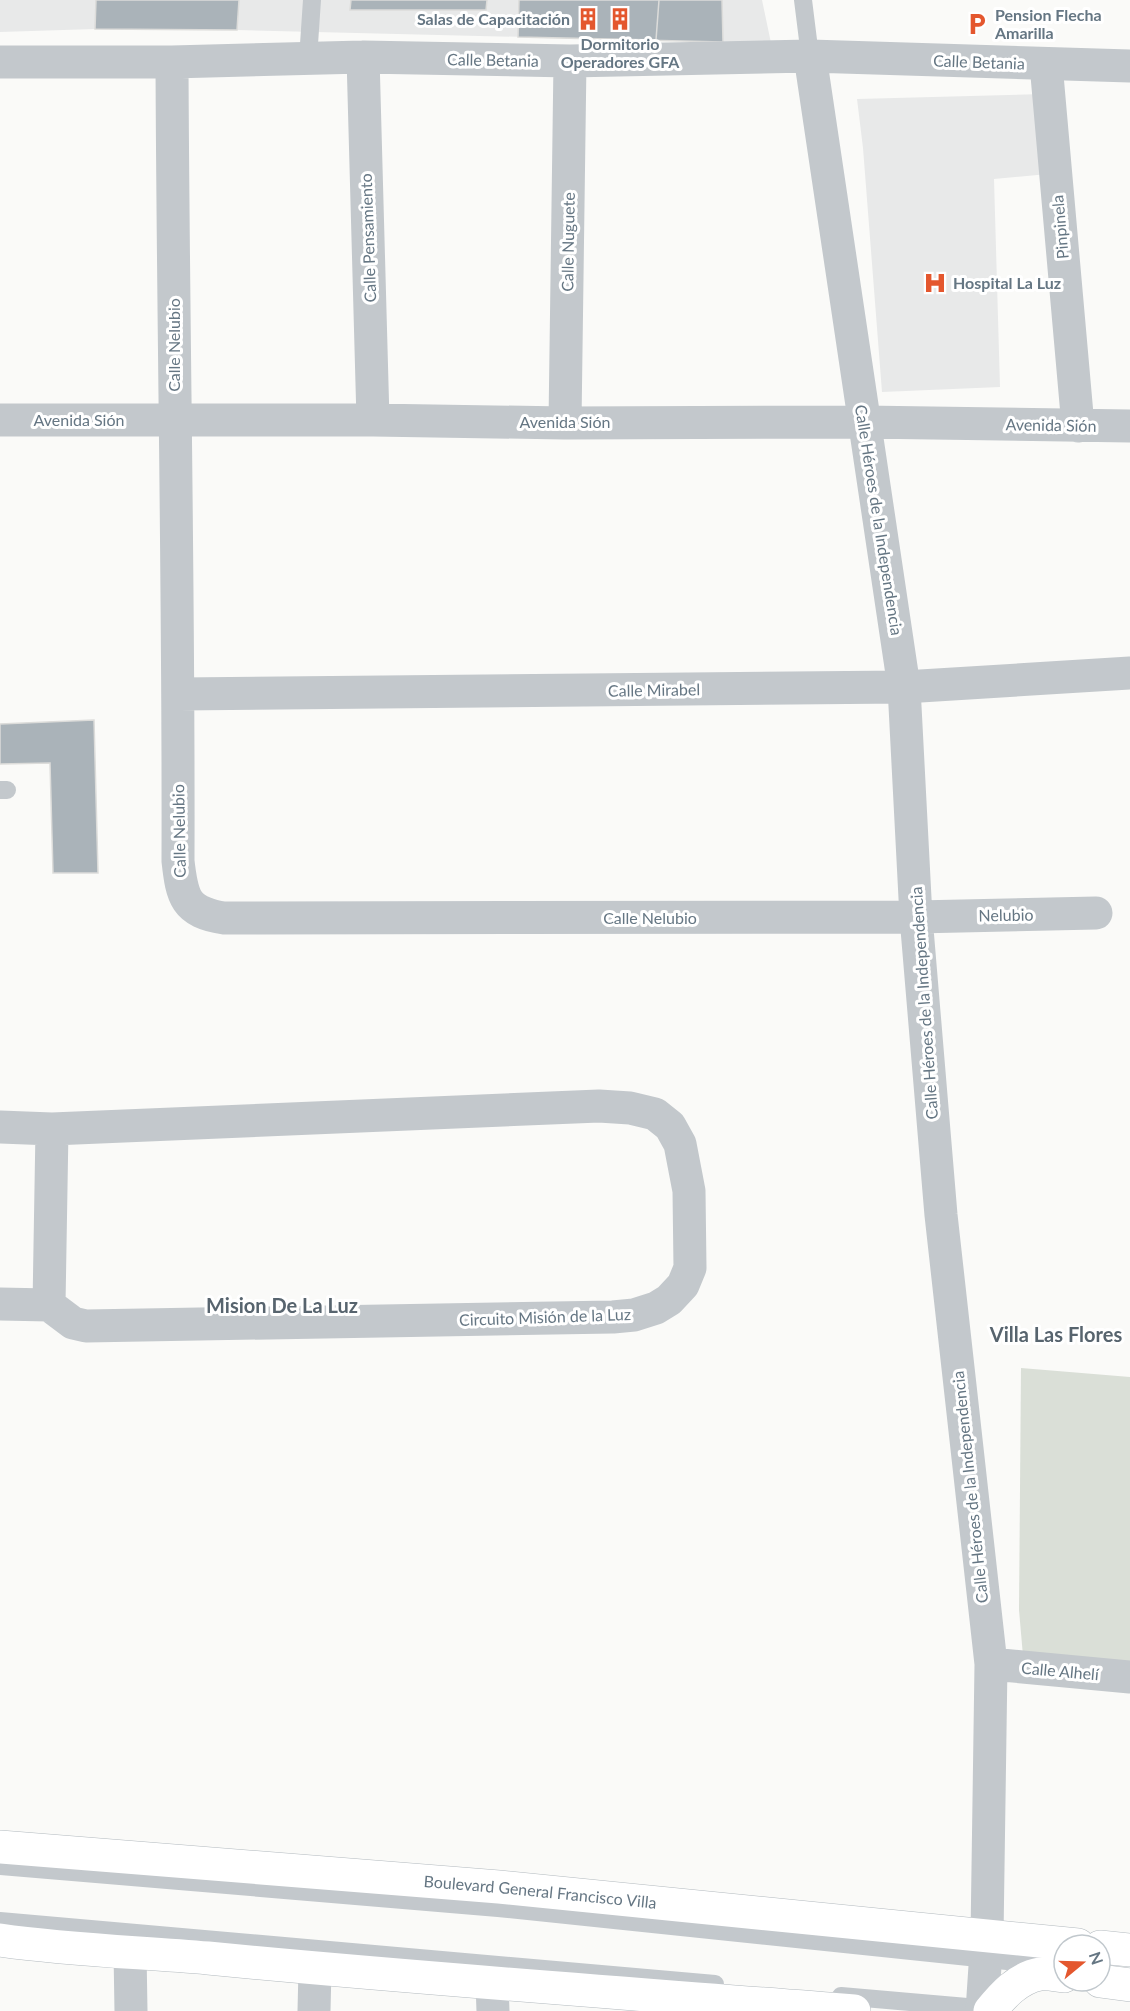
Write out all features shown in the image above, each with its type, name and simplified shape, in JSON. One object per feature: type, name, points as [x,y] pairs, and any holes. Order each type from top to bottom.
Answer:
[{"type":"main road","name":"Boulevard General Francisco Villa","points":[[1,1862],[58,1851],[500,1887],[986,1947],[1052,1946]]},
{"type":"main road","points":[[0,1940],[315,1969],[492,1997],[853,2011]]},
{"type":"main road","points":[[1112,1948],[1130,1950]]},
{"type":"main road","points":[[990,2010],[1008,1990],[1028,1978],[1041,1974],[1052,1975]]},
{"type":"main road","points":[[1112,1983],[1130,1985]]},
{"type":"street","name":"Calle Betania","points":[[0,62],[172,62],[363,57],[570,61],[810,56],[1130,66]]},
{"type":"street","name":"Calle Héroes de la Independencia","points":[[810,56],[904,687],[916,917],[940,1215],[990,1664],[986,1947],[990,2010]]},
{"type":"street","name":"Calle Pensamiento","points":[[363,57],[374,420]]},
{"type":"street","name":"Calle Nuguete","points":[[565,423],[570,61]]},
{"type":"street","name":"Calle Nelubio","points":[[172,62],[178,861],[185,899],[195,909],[207,915],[224,918],[916,917]]},
{"type":"street","name":"Pinpinela","points":[[1046,64],[1078,426]]},
{"type":"street","name":"Avenida Sión","points":[[0,420],[864,422],[1130,426]]},
{"type":"street","name":"Calle Mirabel","points":[[178,694],[904,687],[1130,673]]},
{"type":"street","name":"Nelubio","points":[[916,917],[1096,913]]},
{"type":"street","name":"Circuito Misión de la Luz","points":[[0,1127],[52,1129],[599,1106],[630,1108],[655,1114],[670,1126],[680,1144],[684,1159],[689,1191],[690,1268],[683,1285],[669,1300],[656,1308],[634,1315],[86,1326],[73,1323],[49,1305]]},
{"type":"street","points":[[0,1304],[49,1305],[52,1129]]},
{"type":"street","name":"Calle Alhelí","points":[[990,1664],[1130,1677]]},
{"type":"street","points":[[130,1951],[130,2011]]},
{"type":"street","points":[[314,2011],[315,1969]]},
{"type":"lane","points":[[308,59],[312,0]]},
{"type":"lane","name":"Calle Héroes de la Independencia","points":[[803,0],[810,56]]},
{"type":"lane","points":[[1,1862],[498,1908],[986,1947],[1052,1964]]},
{"type":"lane","points":[[0,1921],[990,2010]]},
{"type":"lane","points":[[1112,1973],[1130,1975]]},
{"type":"shaded area","points":[[0,0],[762,0],[771,43],[237,30],[95,29],[0,32]]},
{"type":"shaded area","name":"Hospital La Luz","points":[[1044,94],[1048,174],[994,179],[1000,387],[882,392],[863,148],[857,99]]},
{"type":"shaded area","points":[[1021,1368],[1130,1377],[1130,1666],[1023,1656],[1019,1610]]},
{"type":"building","points":[[96,0],[239,0],[237,30],[95,29]]},
{"type":"building","points":[[351,0],[487,0],[486,10],[350,10]]},
{"type":"building","name":"Dormitorio Operadores GFA","points":[[519,0],[722,0],[723,42],[518,37]]},
{"type":"building","name":"Dormitorio Operadores GFA","points":[[519,0],[659,0],[656,40],[518,37]]},
{"type":"building","points":[[94,720],[98,873],[53,873],[50,763],[0,764],[0,724]]},
{"type":"place","name":"Salas de Capacitación","points":[[588,19]]},
{"type":"place","name":"Dormitorio Operadores GFA","points":[[620,19]]},
{"type":"place","name":"Pension Flecha Amarilla","points":[[977,24]]},
{"type":"place","name":"Hospital La Luz","points":[[935,283]]},
{"type":"district","name":"Mision De La Luz","points":[[282,1306]]},
{"type":"district","name":"Villa Las Flores","points":[[1056,1335]]}]
